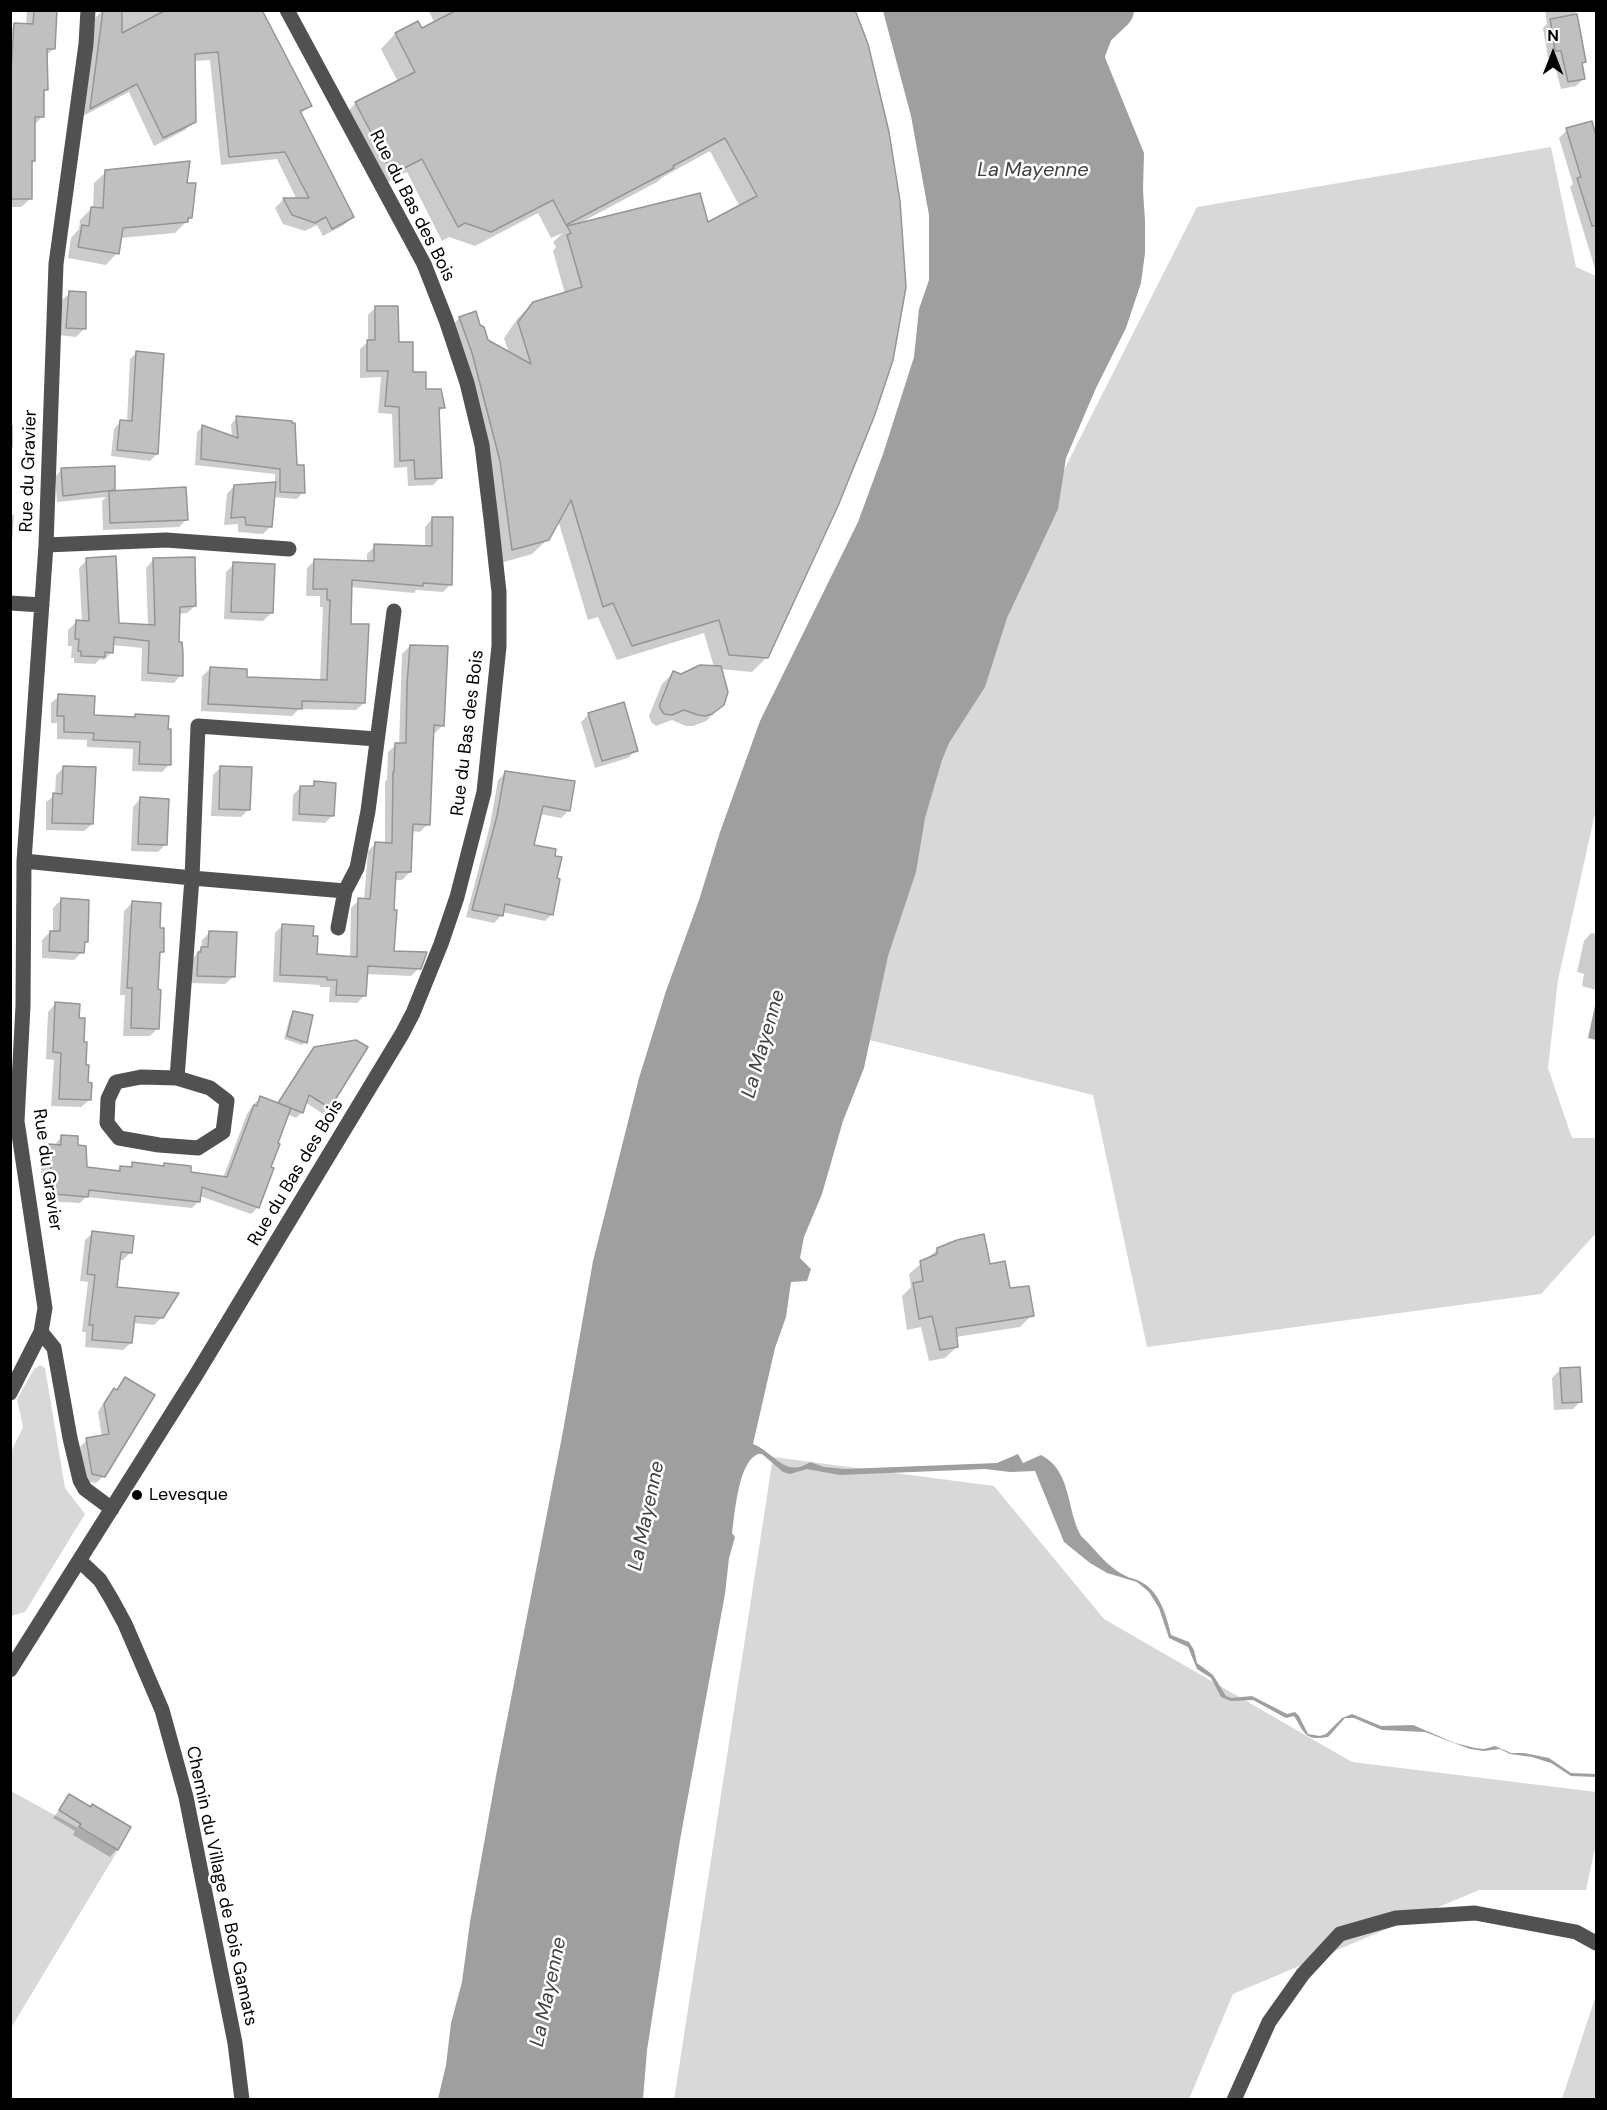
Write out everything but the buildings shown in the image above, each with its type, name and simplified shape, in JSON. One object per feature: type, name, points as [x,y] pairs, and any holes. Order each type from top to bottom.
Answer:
[{"type":"street","name":"Rue du Gravier","points":[[10,1393],[41,1332],[45,1308],[17,1121],[17,1005],[24,861],[46,545],[56,264],[86,44],[88,10]]},
{"type":"street","name":"Rue du Bas des Bois","points":[[10,1670],[112,1509],[356,1111],[413,1013],[459,892],[484,792],[499,646],[499,591],[482,445],[467,383],[424,264],[287,10]]},
{"type":"street","points":[[46,545],[166,540],[289,549]]},
{"type":"street","points":[[10,603],[42,605]]},
{"type":"street","points":[[338,928],[345,891],[357,868],[368,811],[394,611]]},
{"type":"street","points":[[177,1078],[192,878],[198,726],[377,739]]},
{"type":"street","points":[[24,861],[345,891]]},
{"type":"street","points":[[141,1077],[177,1078],[210,1088],[227,1101],[223,1132],[198,1148],[159,1145],[119,1138],[106,1123],[108,1099],[116,1082],[141,1077]]},
{"type":"street","points":[[41,1332],[54,1348],[80,1480],[85,1489],[112,1509]]},
{"type":"street","name":"Chemin du Village de Bois Gamats","points":[[80,1561],[100,1580],[112,1600],[125,1624],[162,1710],[186,1797],[235,2043],[242,2100]]},
{"type":"street","points":[[1234,2100],[1269,2022],[1303,1974],[1340,1934],[1396,1918],[1476,1913],[1576,1932],[1596,1943]]},
{"type":"shaded area","points":[[1551,147],[1576,267],[1596,276],[1596,809],[1558,980],[1548,1068],[1572,1138],[1596,1138],[1596,1233],[1541,1294],[1147,1347],[1093,1095],[849,1035],[938,719],[1197,207]]},
{"type":"shaded area","points":[[40,1365],[45,1368],[65,1488],[85,1514],[25,1612],[11,1616],[11,1452],[23,1427],[17,1399],[34,1369]]},
{"type":"shaded area","points":[[773,1457],[994,1486],[1104,1619],[1352,1762],[1596,1792],[1596,1843],[1586,1890],[1479,1890],[1233,1994],[1189,2099],[674,2100]]},
{"type":"shaded area","points":[[11,1791],[118,1850],[11,2028]]},
{"type":"shaded area","points":[[1596,1995],[1596,2099],[1562,2099]]},
{"type":"water","name":"La Mayenne","points":[[883,11],[1086,11],[1144,153],[1145,253],[1141,283],[1126,328],[1096,388],[1066,458],[1058,509],[1007,618],[985,687],[949,743],[942,760],[925,818],[916,872],[888,956],[864,1068],[843,1121],[822,1194],[804,1237],[800,1258],[811,1269],[807,1281],[791,1282],[786,1317],[775,1348],[753,1444],[787,1466],[801,1466],[810,1462],[824,1467],[845,1469],[997,1463],[1018,1454],[1023,1463],[1041,1455],[1051,1462],[1063,1481],[1081,1536],[1111,1567],[1149,1587],[1165,1613],[1171,1635],[1189,1642],[1194,1650],[1197,1663],[1213,1675],[1226,1696],[1231,1698],[1252,1696],[1287,1714],[1295,1712],[1308,1734],[1320,1736],[1326,1734],[1342,1718],[1352,1714],[1381,1726],[1413,1725],[1455,1743],[1475,1748],[1484,1749],[1495,1746],[1511,1753],[1549,1758],[1571,1773],[1596,1774],[1596,1777],[1571,1776],[1551,1763],[1532,1757],[1510,1754],[1500,1749],[1484,1751],[1470,1749],[1425,1732],[1382,1730],[1354,1718],[1345,1718],[1328,1737],[1314,1738],[1303,1731],[1294,1716],[1286,1718],[1253,1700],[1231,1701],[1221,1697],[1211,1678],[1197,1669],[1188,1647],[1169,1638],[1159,1608],[1149,1592],[1137,1582],[1107,1573],[1090,1563],[1064,1542],[1035,1471],[1010,1472],[985,1469],[840,1475],[807,1469],[790,1474],[783,1472],[762,1454],[758,1454],[746,1467],[736,1501],[732,1533],[735,1537],[729,1558],[725,1594],[680,1840],[647,2050],[643,2099],[438,2099],[446,2065],[451,2023],[462,1982],[470,1922],[496,1776],[563,1431],[593,1261],[639,1078],[666,991],[760,721],[858,522],[883,454],[914,357],[919,309],[929,280],[929,215],[911,116]]},
{"type":"water","points":[[1596,1001],[1596,1040],[1588,1038]]},
{"type":"waterway","points":[[1074,82],[1094,29],[1114,10]]},
{"type":"place","name":"Levesque","points":[[137,1495]]}]
